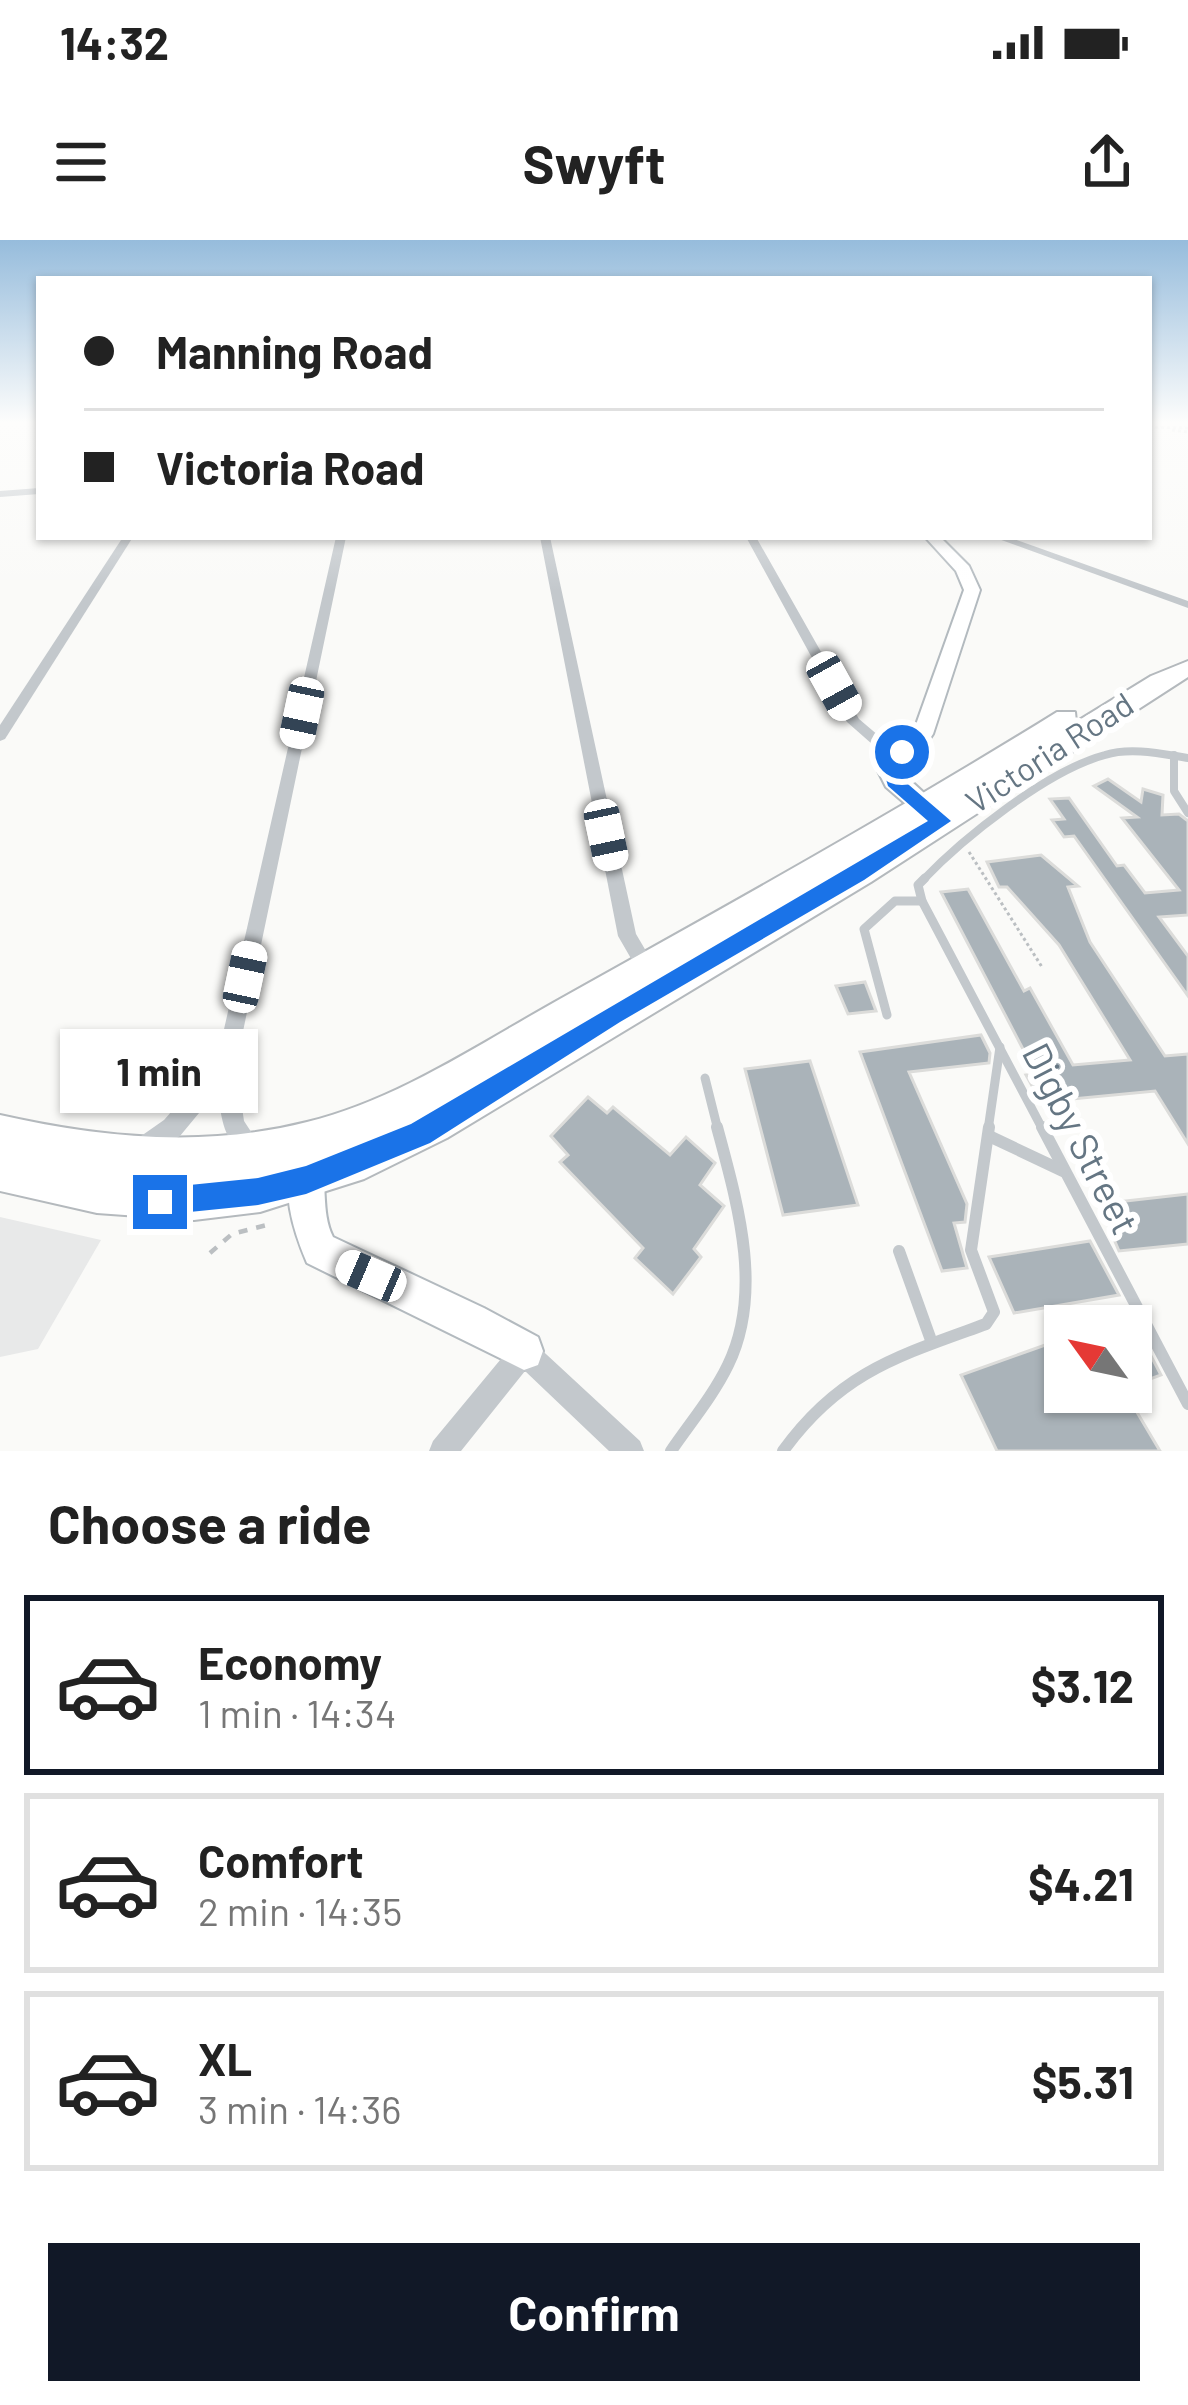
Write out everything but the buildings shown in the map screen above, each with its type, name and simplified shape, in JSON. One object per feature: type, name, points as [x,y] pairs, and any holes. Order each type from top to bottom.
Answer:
[{"type":"highway","name":"Victoria Road","points":[[0,1170],[160,1202],[258,1192],[787,891],[942,824],[1122,683],[1188,655]]},
{"type":"highway","name":"Victoria Road","points":[[0,1135],[102,1159],[255,1152],[306,1161],[450,1117],[545,1055],[942,824],[1159,681],[1188,668]]},
{"type":"street","points":[[0,494],[36,491]]},
{"type":"street","points":[[0,736],[126,540]]},
{"type":"street","points":[[255,1152],[232,1125],[226,1065],[339,540]]},
{"type":"street","points":[[546,540],[627,936],[647,968]]},
{"type":"street","points":[[753,540],[854,722],[894,756]]},
{"type":"street","points":[[894,756],[912,750],[923,734],[972,590],[962,569],[935,540]]},
{"type":"street","points":[[1013,540],[1188,605]]},
{"type":"street","points":[[894,756],[889,771],[894,782],[942,824]]},
{"type":"street","points":[[126,1160],[172,1128],[226,1065]]},
{"type":"street","points":[[306,1161],[308,1223],[320,1250],[524,1351],[630,1451]]},
{"type":"street","points":[[443,1451],[524,1351]]},
{"type":"lane","points":[[887,1015],[864,929],[895,901],[922,901],[918,885],[938,860],[942,824],[1103,754],[1188,758]]},
{"type":"lane","points":[[1174,755],[1174,791],[1188,813]]},
{"type":"lane","name":"Digby Street","points":[[922,901],[1188,1404]]},
{"type":"lane","points":[[783,1451],[810,1410],[863,1368],[986,1324],[994,1312],[971,1250],[1000,1046]]},
{"type":"lane","points":[[671,1451],[730,1360],[746,1306],[743,1249],[705,1078]]},
{"type":"lane","points":[[989,1136],[1064,1172]]},
{"type":"lane","points":[[899,1251],[932,1343]]},
{"type":"path","points":[[942,824],[1042,967]]},
{"type":"path","points":[[210,1253],[232,1234],[267,1225]]},
{"type":"shaded area","points":[[0,1217],[101,1240],[38,1349],[0,1357]]},
{"type":"route","points":[[160,1202],[258,1192],[306,1180],[420,1133],[612,1015],[857,874],[942,821],[894,782],[890,762],[902,752]]}]
